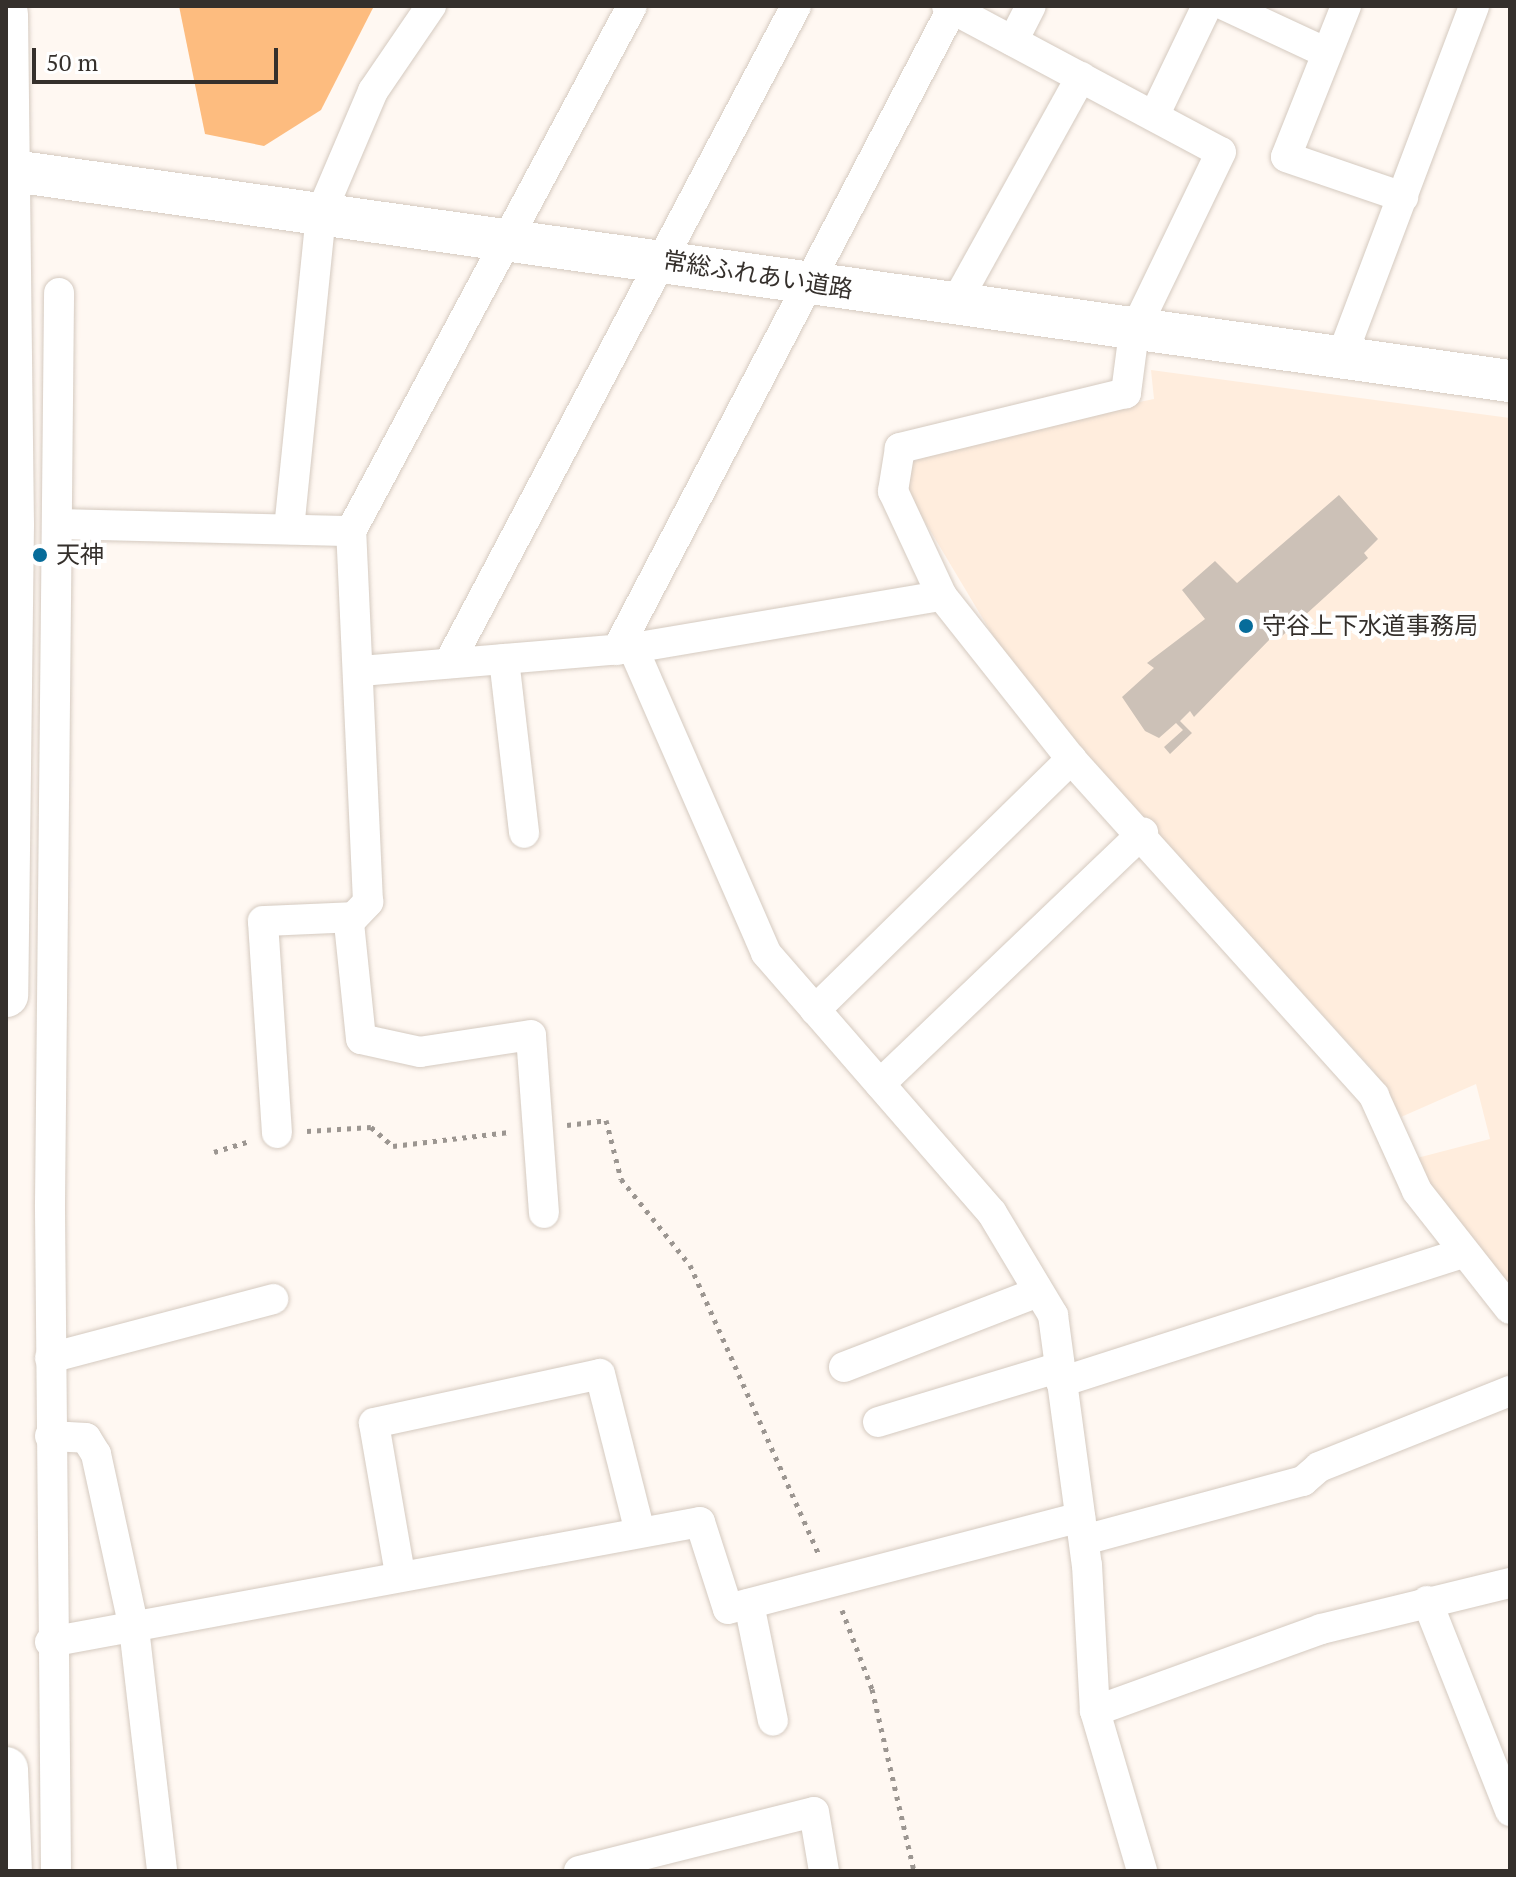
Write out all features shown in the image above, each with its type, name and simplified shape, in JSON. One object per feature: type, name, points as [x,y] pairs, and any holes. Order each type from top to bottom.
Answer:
[{"type":"main road","points":[[6,14],[12,427],[6,995]]},
{"type":"main road","points":[[6,1769],[10,1871]]},
{"type":"street","points":[[289,529],[321,213],[373,91],[431,6]]},
{"type":"street","points":[[277,1133],[263,921],[353,917],[368,902],[361,671],[351,531],[632,6]]},
{"type":"street","points":[[449,663],[796,6]]},
{"type":"street","points":[[1013,41],[1031,6]]},
{"type":"street","points":[[1154,116],[1207,6]]},
{"type":"street","points":[[1226,6],[1327,53]]},
{"type":"street","points":[[1346,6],[1286,157],[1403,197]]},
{"type":"street","points":[[1340,361],[1474,6]]},
{"type":"street","points":[[625,649],[949,7],[1221,152],[1134,332],[1126,393],[900,448],[893,491],[942,596],[1071,759],[1143,833],[1374,1096],[1417,1191],[1510,1309]]},
{"type":"street","points":[[954,306],[1081,77]]},
{"type":"street","name":"常総ふれあい道路","points":[[9,170],[507,237],[954,306],[1340,361],[1510,381]]},
{"type":"street","points":[[56,1871],[50,1642],[50,1358],[62,524],[59,293]]},
{"type":"street","points":[[12,427],[60,430]]},
{"type":"street","points":[[62,524],[351,531]]},
{"type":"street","points":[[361,671],[625,649],[942,596]]},
{"type":"street","points":[[625,649],[766,953],[992,1213],[1053,1315],[1082,1528],[1095,1711],[1142,1871]]},
{"type":"street","points":[[504,659],[524,833]]},
{"type":"street","points":[[815,1010],[1071,759]]},
{"type":"street","points":[[880,1084],[1143,833]]},
{"type":"street","points":[[353,917],[361,1039],[420,1052],[531,1035],[544,1213]]},
{"type":"street","points":[[878,1422],[1060,1374],[1463,1253]]},
{"type":"street","points":[[844,1367],[1038,1292]]},
{"type":"street","points":[[50,1358],[273,1299]]},
{"type":"street","points":[[400,1574],[374,1423],[600,1374],[640,1532]]},
{"type":"street","points":[[50,1642],[400,1574],[700,1522],[728,1609],[832,1583],[1303,1481],[1319,1467],[1510,1391]]},
{"type":"street","points":[[50,1436],[86,1438],[96,1454],[134,1628],[162,1871]]},
{"type":"street","points":[[1095,1711],[1321,1629],[1510,1583]]},
{"type":"street","points":[[1427,1601],[1510,1811]]},
{"type":"street","points":[[749,1604],[773,1721]]},
{"type":"street","points":[[6,1756],[52,1753]]},
{"type":"street","points":[[579,1871],[814,1812],[824,1871]]},
{"type":"path","points":[[561,1126],[606,1120],[621,1179],[690,1265],[832,1583],[872,1689],[914,1871]]},
{"type":"path","points":[[214,1152],[277,1133],[371,1127],[393,1146],[515,1131]]},
{"type":"shaded area","points":[[179,6],[374,6],[321,110],[264,146],[205,134]]},
{"type":"shaded area","points":[[1151,370],[1510,418],[1510,1286],[1430,1188],[1417,1158],[1490,1139],[1476,1084],[1401,1117],[1374,1071],[1026,691],[903,485],[904,465],[991,432],[1154,399]]},
{"type":"building","name":"守谷上下水道事務局","points":[[1339,495],[1378,539],[1364,553],[1368,558],[1282,636],[1276,633],[1194,717],[1190,711],[1180,721],[1192,733],[1170,754],[1164,747],[1183,730],[1176,723],[1159,738],[1145,731],[1122,697],[1154,668],[1147,663],[1205,619],[1182,590],[1215,561],[1237,583]]},
{"type":"place","name":"天神","points":[[40,555]]},
{"type":"place","name":"守谷上下水道事務局","points":[[1246,626]]}]
